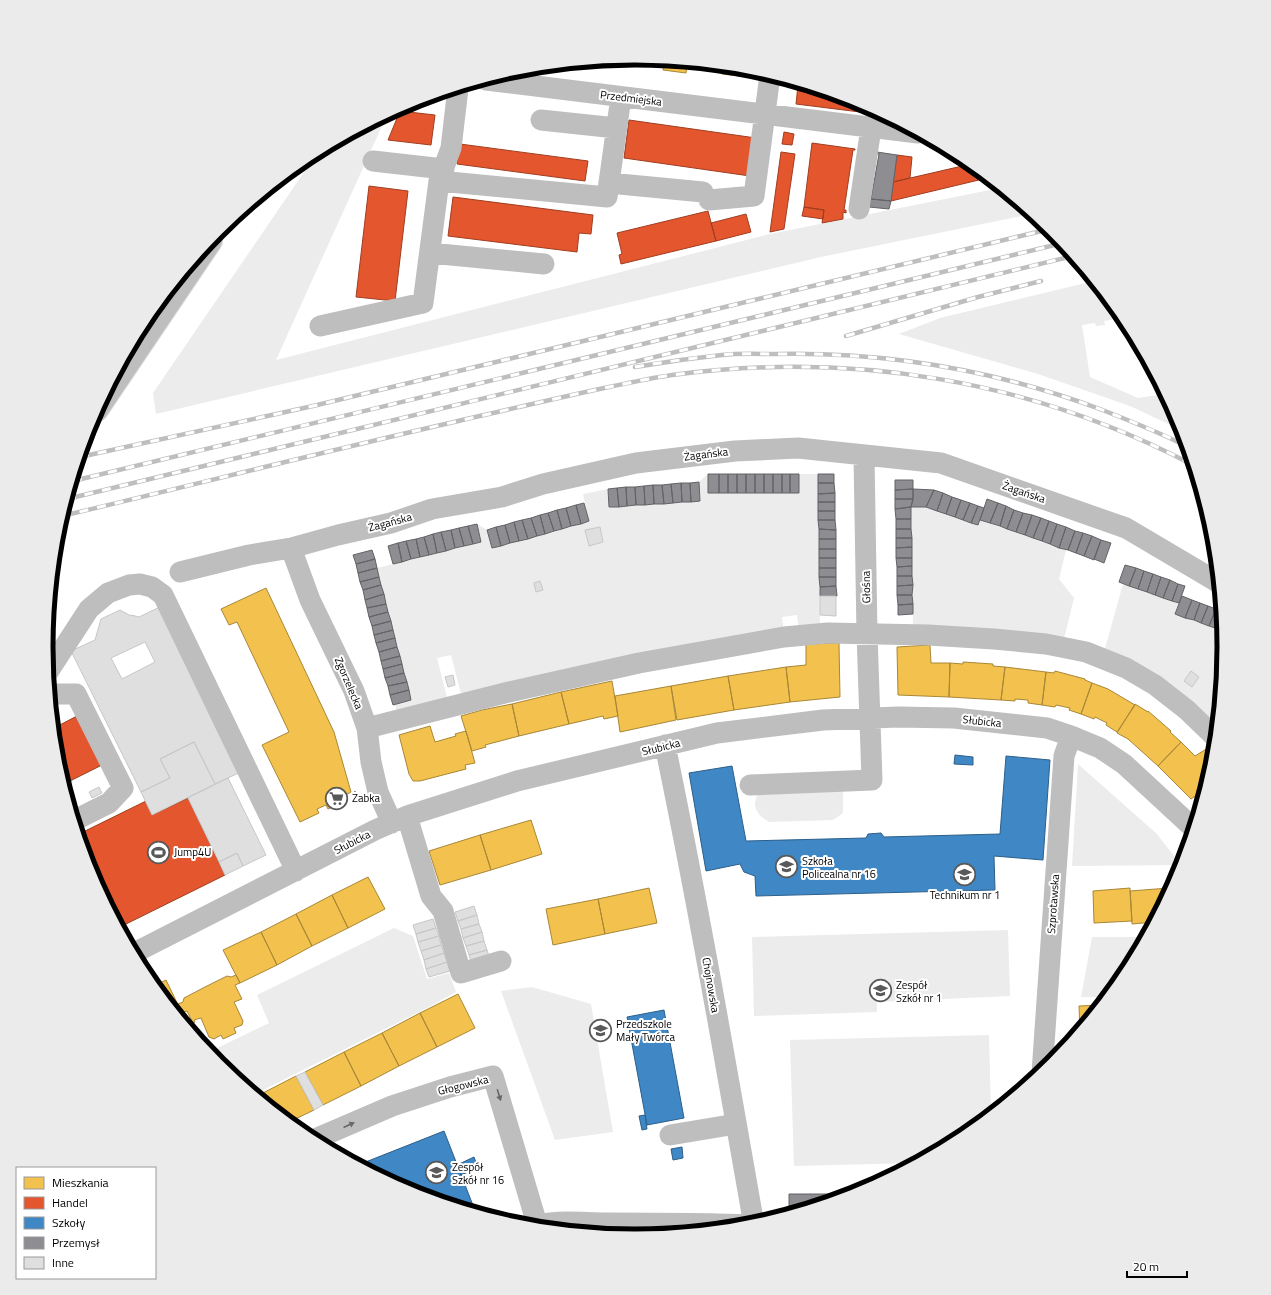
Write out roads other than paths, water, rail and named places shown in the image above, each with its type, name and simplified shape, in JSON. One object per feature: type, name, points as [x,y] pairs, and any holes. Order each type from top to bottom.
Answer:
[{"type":"main road","points":[[123,371],[184,279]]},
{"type":"street","points":[[609,183],[706,196],[754,196],[770,115],[770,81]]},
{"type":"street","name":"Przedmiejska","points":[[499,82],[906,132]]},
{"type":"street","points":[[320,326],[423,303],[442,175],[451,148],[457,93]]},
{"type":"street","points":[[373,161],[442,175],[607,197],[621,97]]},
{"type":"street","points":[[541,120],[616,128]]},
{"type":"street","points":[[859,210],[872,128]]},
{"type":"street","points":[[430,252],[544,264]]},
{"type":"street","name":"Żagańska","points":[[180,572],[249,555],[291,548],[338,535],[391,523],[432,509],[502,497],[543,484],[636,464],[735,451],[798,448],[941,463],[1126,528],[1214,581]]},
{"type":"street","name":"Głośna","points":[[750,785],[872,780],[867,634],[864,456]]},
{"type":"street","name":"Zgorzelecka","points":[[291,548],[310,600],[354,691],[367,728],[371,762],[378,792],[400,820],[432,896],[443,911],[461,973],[501,961]]},
{"type":"street","points":[[53,664],[89,609],[108,593],[129,584],[140,584],[152,587],[163,595],[296,871]]},
{"type":"street","points":[[367,728],[509,692],[639,662],[784,637],[828,633],[928,635],[994,639],[1046,644],[1086,652],[1126,668],[1155,685],[1187,710],[1212,733]]},
{"type":"street","points":[[55,694],[76,694],[123,788],[110,803],[79,818]]},
{"type":"street","name":"Słubicka","points":[[138,951],[400,820],[516,781],[665,745],[717,733],[823,720],[870,718],[954,718],[1047,728],[1100,748],[1124,764],[1190,825]]},
{"type":"street","name":"Szprotawska","points":[[1043,1063],[1064,756],[1070,736]]},
{"type":"street","name":"Chojnowska","points":[[665,745],[700,925],[753,1218]]},
{"type":"street","name":"Głogowska","points":[[320,1137],[392,1106],[450,1087],[493,1076],[533,1221]]},
{"type":"street","points":[[670,1134],[736,1124]]},
{"type":"street","name":"Głogowska","points":[[549,1223],[557,1222],[649,1222],[718,1224]]},
{"type":"railway","points":[[86,456],[313,406],[1042,231]]},
{"type":"railway","points":[[78,480],[1055,245]]},
{"type":"railway","points":[[73,498],[1068,257]]},
{"type":"railway","points":[[846,336],[978,297],[1041,281]]},
{"type":"railway","points":[[635,367],[729,354],[819,354],[861,356],[902,361],[944,367],[1025,385],[1105,411],[1181,443]]},
{"type":"railway","points":[[69,514],[405,433],[590,391],[672,375],[740,368],[807,367],[874,371],[940,379],[1005,393],[1069,412],[1132,436],[1188,463]]},
{"type":"place","name":"Żabka","points":[[336,798]]},
{"type":"place","name":"Jump4U","points":[[158,852]]},
{"type":"place","name":"Szkoła Policealna nr 16","points":[[787,867]]},
{"type":"place","name":"Technikum nr 1","points":[[965,875]]},
{"type":"place","name":"Zespół Szkół nr 1","points":[[880,991]]},
{"type":"place","name":"Przedszkole Mały Twórca","points":[[601,1030]]},
{"type":"place","name":"Zespół Szkół nr 16","points":[[437,1173]]}]
